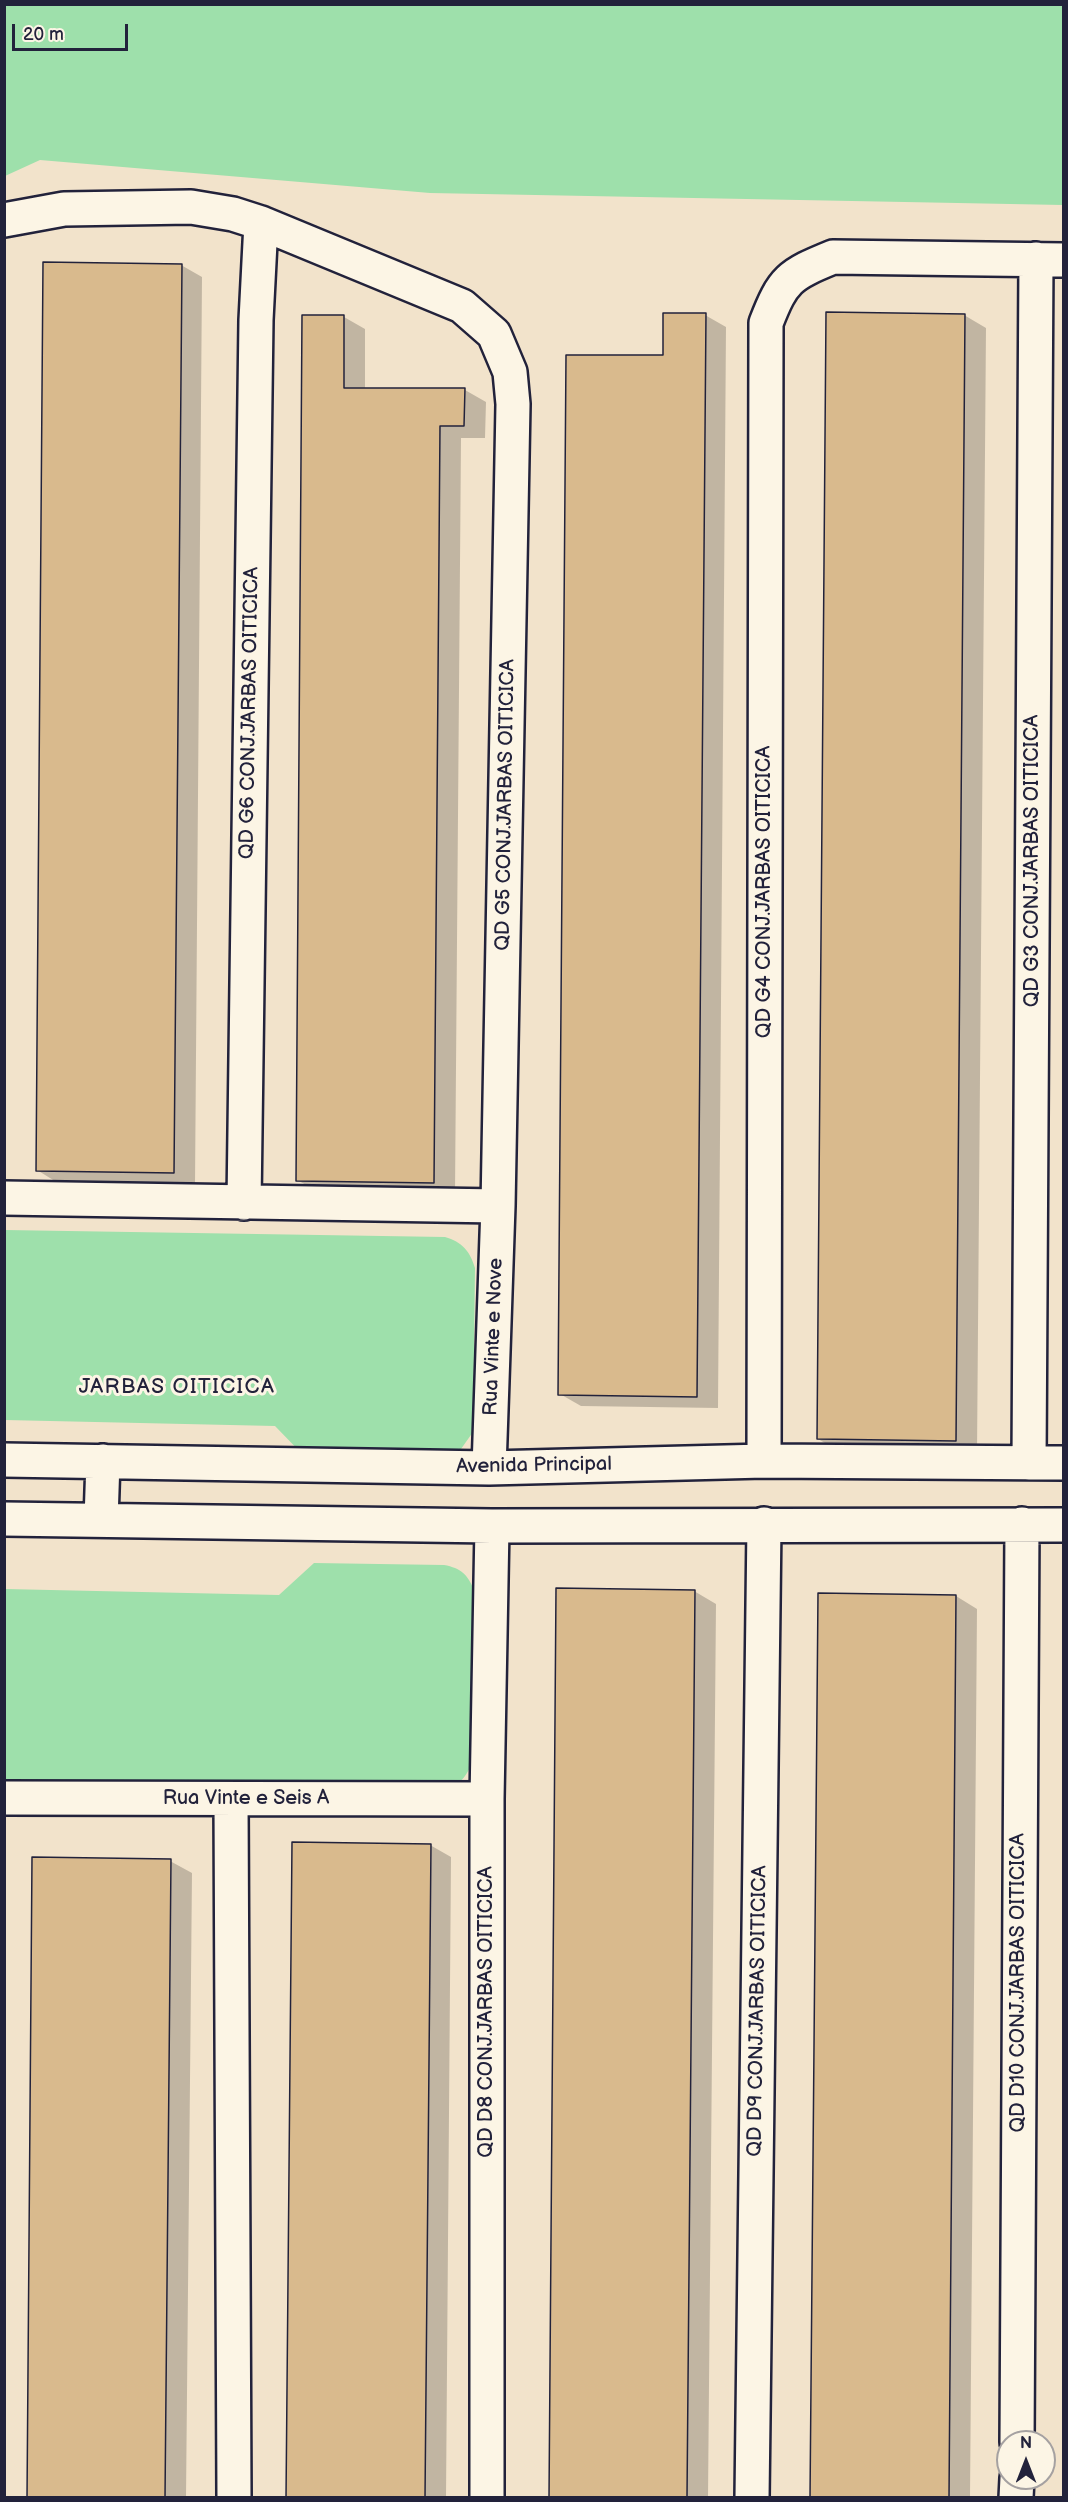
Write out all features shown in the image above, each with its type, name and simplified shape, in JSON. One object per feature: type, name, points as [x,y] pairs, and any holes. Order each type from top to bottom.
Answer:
[{"type":"street","name":"QD G5 CONJ.JARBAS OITICICA","points":[[4,220],[64,209],[191,207],[233,214],[261,223],[462,306],[494,334],[510,372],[513,404],[498,1206]]},
{"type":"street","name":"QD G6 CONJ.JARBAS OITICICA","points":[[244,1203],[255,332],[261,223]]},
{"type":"street","name":"QD G4 CONJ.JARBAS OITICICA","points":[[764,1461],[766,323],[778,291],[799,271],[833,257],[1050,260]]},
{"type":"street","name":"QD G3 CONJ.JARBAS OITICICA","points":[[1029,1462],[1050,260]]},
{"type":"street","points":[[4,1198],[498,1206]]},
{"type":"street","name":"Rua Vinte e Nove","points":[[489,1468],[498,1206]]},
{"type":"street","name":"Avenida Principal","points":[[4,1460],[489,1468],[764,1461],[1064,1463]]},
{"type":"street","points":[[101,1520],[102,1461]]},
{"type":"street","points":[[4,1519],[492,1526],[1064,1525]]},
{"type":"street","name":"QD D9 CONJ.JARBAS OITICICA","points":[[752,2498],[764,1524]]},
{"type":"street","name":"QD D10 CONJ.JARBAS OITICICA","points":[[1017,2430],[1022,1524]]},
{"type":"street","name":"QD D8 CONJ.JARBAS OITICICA","points":[[487,2498],[487,1799],[492,1526]]},
{"type":"street","name":"Rua Vinte e Seis A","points":[[4,1798],[487,1799]]},
{"type":"street","points":[[231,1799],[234,2498]]},
{"type":"green space","points":[[4,5],[1063,5],[1063,205],[430,193],[40,160],[5,176]]},
{"type":"green space","points":[[5,1230],[445,1237],[451,1239],[464,1248],[475,1268],[473,1432],[461,1449],[452,1454],[307,1459],[275,1426],[5,1420]]},
{"type":"green space","points":[[314,1563],[444,1565],[459,1570],[469,1580],[474,1590],[472,1762],[464,1778],[456,1785],[440,1792],[5,1779],[5,1589],[279,1595]]},
{"type":"building","points":[[43,262],[182,264],[174,1173],[36,1171]]},
{"type":"building","points":[[826,312],[965,314],[956,1441],[817,1439]]},
{"type":"building","points":[[663,313],[706,313],[697,1397],[558,1395],[566,355],[663,355]]},
{"type":"building","points":[[302,315],[344,315],[344,388],[465,388],[464,426],[440,426],[434,1183],[296,1181]]},
{"type":"building","points":[[556,1588],[695,1590],[687,2497],[549,2497]]},
{"type":"building","points":[[818,1593],[956,1595],[949,2498],[810,2498]]},
{"type":"building","points":[[292,1842],[431,1844],[425,2498],[286,2498]]},
{"type":"building","points":[[32,1857],[171,1859],[165,2498],[27,2498]]},
{"type":"district","name":"JARBAS OITICICA","points":[[177,1388]]}]
